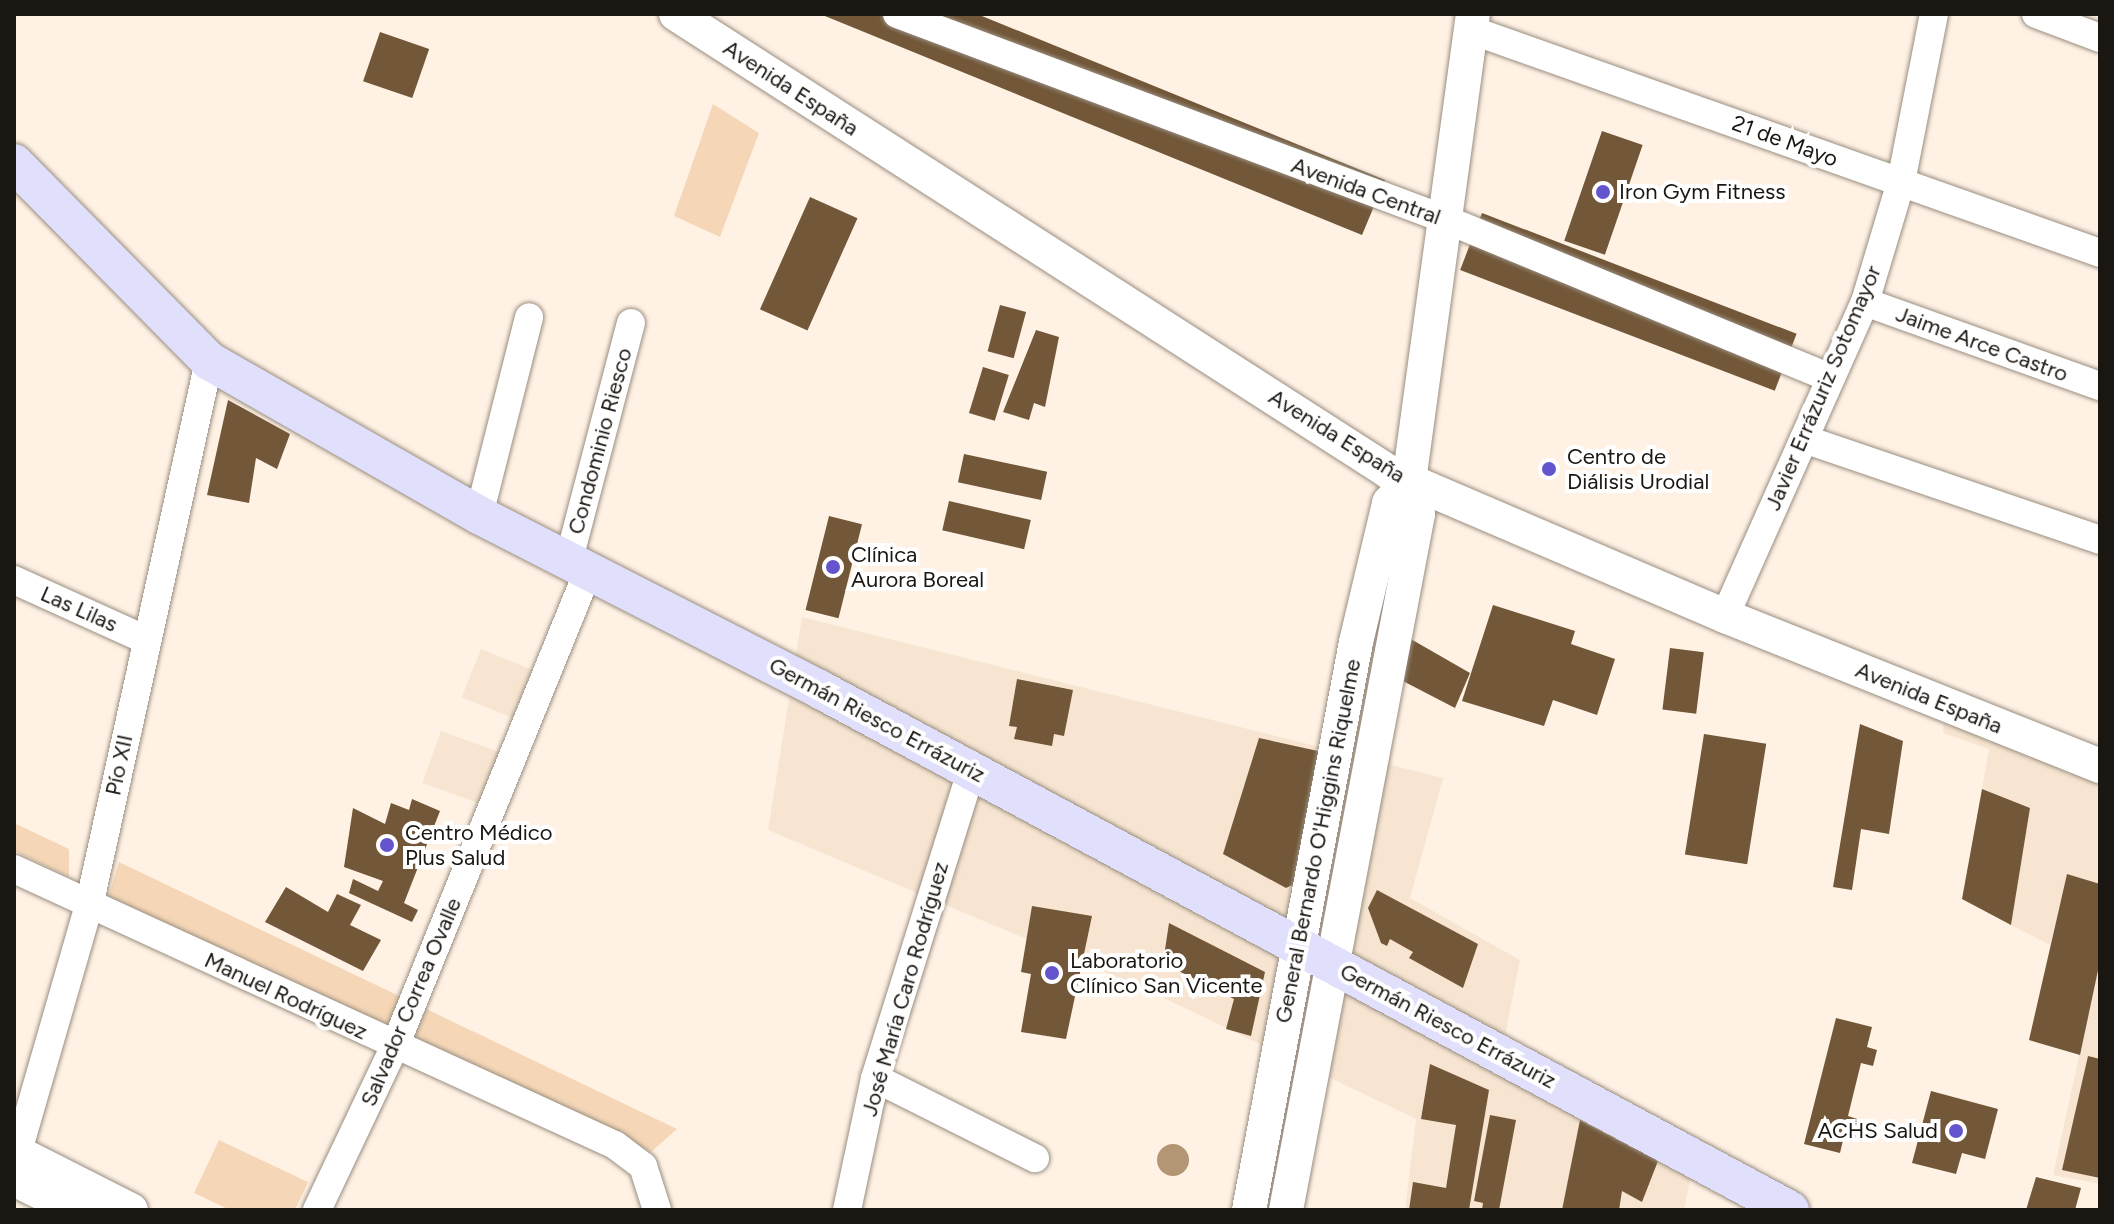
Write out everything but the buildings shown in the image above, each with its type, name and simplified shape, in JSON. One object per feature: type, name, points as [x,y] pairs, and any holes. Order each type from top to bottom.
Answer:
[{"type":"main road","name":"Germán Riesco Errázuriz","points":[[14,163],[209,361],[479,515],[579,564],[971,771],[1790,1210]]},
{"type":"street","name":"Avenida España","points":[[676,14],[1409,481],[1725,616],[2100,766]]},
{"type":"street","name":"Avenida Central","points":[[897,14],[1447,220],[1831,378]]},
{"type":"street","name":"Javier Errázuriz Sotomayor","points":[[1725,616],[1865,302],[1901,182],[1934,14]]},
{"type":"street","points":[[2036,14],[2100,38]]},
{"type":"street","name":"General Bernardo O'Higgins Riquelme","points":[[1286,1210],[1418,514],[1409,481],[1472,22]]},
{"type":"street","name":"21 de Mayo","points":[[1472,22],[2100,253]]},
{"type":"street","name":"Jaime Arce Castro","points":[[1865,302],[2100,386]]},
{"type":"street","points":[[479,515],[529,317]]},
{"type":"street","name":"Condominio Riesco","points":[[579,564],[631,323]]},
{"type":"street","name":"Pío XII","points":[[15,1162],[89,906],[144,639],[209,361]]},
{"type":"street","points":[[1804,439],[2100,540]]},
{"type":"street","name":"General Bernardo O'Higgins Riquelme","points":[[1249,1210],[1297,945],[1385,519],[1389,503],[1409,481]]},
{"type":"street","name":"Salvador Correa Ovalle","points":[[317,1210],[395,1046],[579,564]]},
{"type":"street","name":"Las Lilas","points":[[14,580],[144,639]]},
{"type":"street","name":"José María Caro Rodríguez","points":[[847,1210],[875,1078],[971,771]]},
{"type":"street","name":"Manuel Rodríguez","points":[[14,869],[615,1145],[643,1166],[657,1210]]},
{"type":"street","points":[[875,1078],[1035,1158]]},
{"type":"street","points":[[15,1162],[76,1210]]},
{"type":"street","points":[[15,1162],[131,1210]]},
{"type":"shaded area","points":[[713,104],[759,133],[720,237],[674,216]]},
{"type":"shaded area","points":[[1404,526],[1326,902],[1314,899],[1355,691]]},
{"type":"shaded area","points":[[802,617],[1443,778],[1410,898],[1520,960],[1500,1061],[1692,1171],[1684,1210],[1405,1210],[1416,1119],[1145,989],[768,830]]},
{"type":"shaded area","points":[[481,649],[546,675],[526,723],[462,697]]},
{"type":"shaded area","points":[[1945,705],[2100,766],[2100,884],[2067,874],[2050,945],[2011,925],[2030,808],[1982,789],[1989,749],[1943,733]]},
{"type":"shaded area","points":[[441,731],[513,757],[495,809],[422,783]]},
{"type":"shaded area","points":[[14,823],[69,849],[69,877],[14,851]]},
{"type":"shaded area","points":[[119,862],[677,1129],[651,1152],[106,904]]},
{"type":"shaded area","points":[[2100,961],[2100,1184],[2053,1175]]},
{"type":"shaded area","points":[[219,1140],[308,1182],[295,1210],[230,1210],[194,1193]]},
{"type":"shaded area","points":[[1173,1144],[1184,1149],[1189,1160],[1184,1171],[1173,1176],[1162,1171],[1157,1160],[1162,1149]]},
{"type":"place","name":"Iron Gym Fitness","points":[[1603,192]]},
{"type":"place","name":"Centro de Diálisis Urodial","points":[[1549,469]]},
{"type":"place","name":"Clínica Aurora Boreal","points":[[833,567]]},
{"type":"place","name":"Centro Médico Plus Salud","points":[[387,845]]},
{"type":"place","name":"Laboratorio Clínico San Vicente","points":[[1052,973]]},
{"type":"place","name":"ACHS Salud","points":[[1956,1131]]}]
